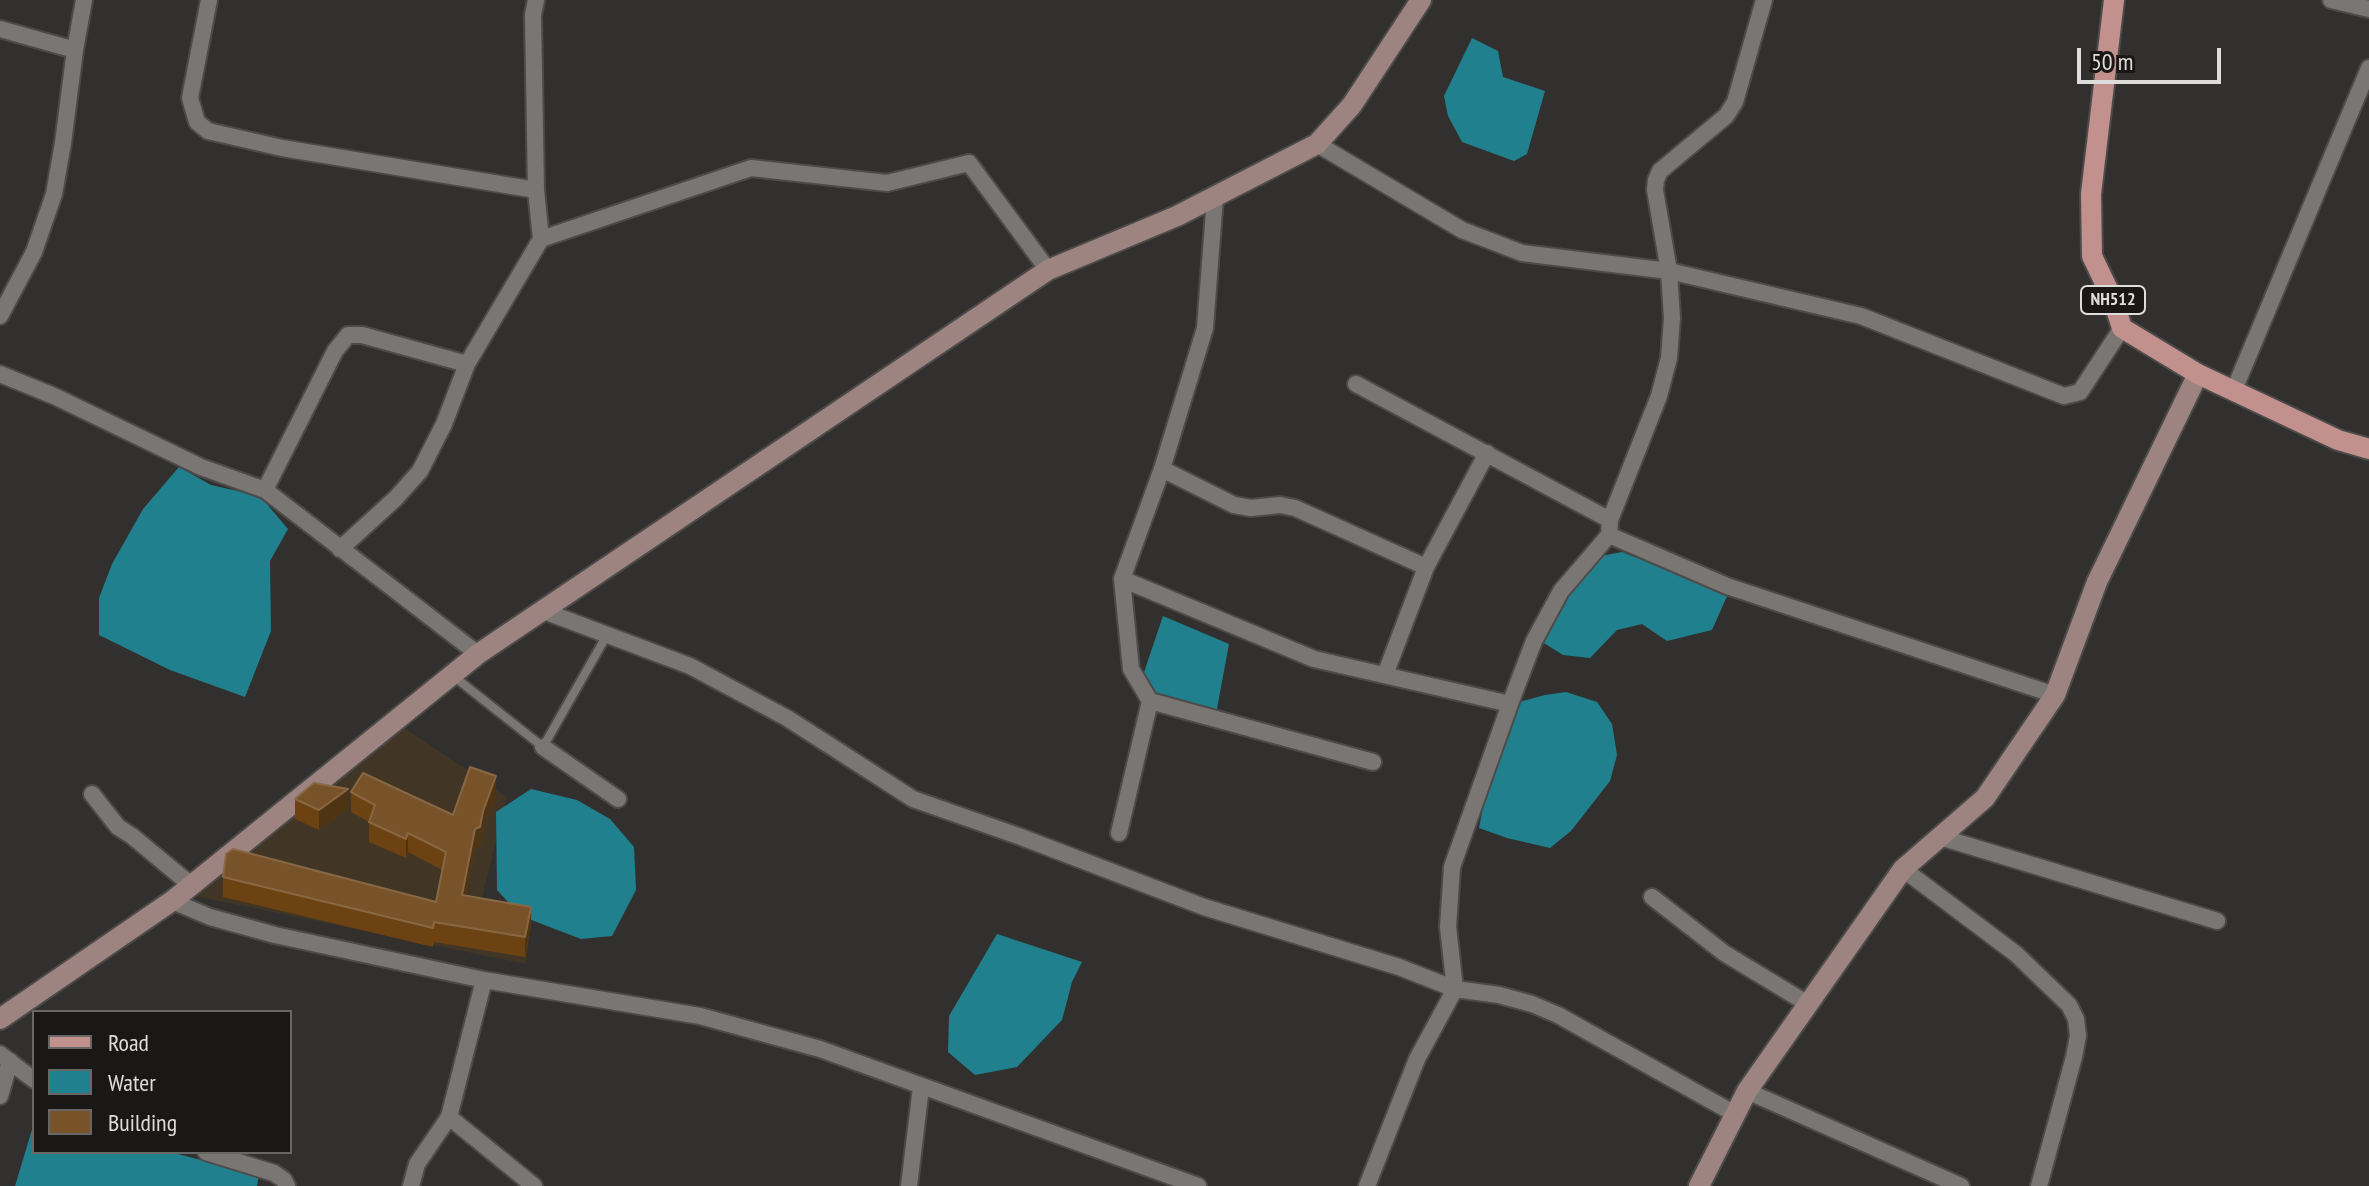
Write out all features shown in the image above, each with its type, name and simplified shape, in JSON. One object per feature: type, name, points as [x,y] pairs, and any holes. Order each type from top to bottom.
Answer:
[{"type":"main road","name":"NH512","points":[[2114,0],[2091,194],[2092,256],[2113,300],[2122,328],[2198,374],[2338,440],[2369,449]]},
{"type":"street","points":[[0,316],[34,252],[54,194],[84,0]]},
{"type":"street","points":[[209,0],[190,98],[197,122],[208,131],[282,148],[536,190]]},
{"type":"street","points":[[340,549],[396,498],[420,471],[444,424],[467,364],[541,239],[536,190],[533,15],[536,0]]},
{"type":"street","points":[[0,1019],[172,901],[478,654],[1048,270],[1215,198],[1317,144],[1352,105],[1421,0]]},
{"type":"street","points":[[1367,1186],[1417,1059],[1455,989],[1448,927],[1452,867],[1510,704],[1534,641],[1561,591],[1610,528],[1659,396],[1669,358],[1672,318],[1669,271],[1655,190],[1656,180],[1660,171],[1726,116],[1735,102],[1764,0]]},
{"type":"street","points":[[2331,0],[2369,9]]},
{"type":"street","points":[[0,29],[75,50]]},
{"type":"street","points":[[2234,390],[2369,68]]},
{"type":"street","points":[[1317,144],[1462,230],[1522,253],[1669,271],[1861,316],[2064,396],[2080,392],[2122,328]]},
{"type":"street","points":[[541,239],[751,168],[887,183],[969,163],[1048,270]]},
{"type":"street","points":[[1119,833],[1150,701],[1131,669],[1122,579],[1162,469],[1205,328],[1215,198]]},
{"type":"street","points":[[265,490],[335,351],[348,335],[362,335],[467,364]]},
{"type":"street","points":[[0,374],[54,396],[201,467],[265,490],[478,654]]},
{"type":"street","points":[[1699,1186],[1747,1091],[1903,869],[1985,798],[2055,695],[2097,582],[2198,374]]},
{"type":"street","points":[[1356,384],[1487,453],[1610,528],[1727,586],[2055,695]]},
{"type":"street","points":[[1385,675],[1426,567],[1487,453]]},
{"type":"street","points":[[1162,469],[1234,505],[1295,508],[1426,567]]},
{"type":"street","points":[[1122,579],[1314,659],[1510,704]]},
{"type":"street","points":[[541,610],[690,666],[787,718],[913,799],[1204,907],[1399,967],[1455,989],[1499,995],[1558,1015],[1735,1114]]},
{"type":"street","points":[[1150,701],[1373,762]]},
{"type":"street","points":[[543,747],[618,799]]},
{"type":"street","points":[[92,794],[118,827],[191,885]]},
{"type":"street","points":[[1940,837],[2217,921]]},
{"type":"street","points":[[1903,869],[2016,954],[2069,1005],[2076,1019],[2078,1036],[2074,1057],[2039,1186]]},
{"type":"street","points":[[1652,897],[1724,953],[1808,1004]]},
{"type":"street","points":[[172,901],[210,917],[262,931],[484,980],[700,1016],[820,1049],[1162,1180],[1198,1186]]},
{"type":"street","points":[[411,1186],[417,1164],[449,1117],[484,980]]},
{"type":"street","points":[[5,1057],[32,1078]]},
{"type":"street","points":[[0,1096],[5,1057]]},
{"type":"street","points":[[909,1186],[921,1087]]},
{"type":"street","points":[[1747,1091],[1961,1186]]},
{"type":"street","points":[[449,1117],[534,1186]]},
{"type":"street","points":[[212,1154],[274,1173],[287,1186]]},
{"type":"lane","points":[[451,674],[543,747],[607,635]]},
{"type":"shaded area","points":[[400,725],[507,797],[480,905],[531,920],[526,964],[195,896]]},
{"type":"water","points":[[1472,38],[1498,51],[1503,77],[1545,91],[1527,154],[1514,161],[1462,142],[1448,116],[1444,96]]},
{"type":"water","points":[[179,467],[211,485],[260,496],[288,529],[270,561],[271,631],[245,697],[170,670],[99,635],[99,598],[112,564],[143,509]]},
{"type":"water","points":[[1622,552],[1728,594],[1712,630],[1667,641],[1642,624],[1617,630],[1590,658],[1563,655],[1539,640],[1579,578],[1601,556]]},
{"type":"water","points":[[1163,616],[1229,644],[1214,725],[1138,690]]},
{"type":"water","points":[[1566,692],[1597,702],[1612,724],[1617,755],[1610,781],[1571,831],[1550,848],[1479,828],[1486,792],[1512,704]]},
{"type":"water","points":[[531,789],[577,800],[610,819],[634,847],[636,890],[612,936],[581,939],[521,916],[497,890],[496,812]]},
{"type":"water","points":[[997,934],[1082,962],[1072,982],[1062,1020],[1017,1067],[975,1075],[948,1052],[949,1016]]},
{"type":"water","points":[[32,1130],[32,1154],[178,1154],[259,1175],[257,1186],[15,1186]]},
{"type":"building","points":[[470,767],[496,776],[480,827],[475,829],[462,895],[531,907],[525,937],[434,922],[433,928],[223,877],[226,854],[233,849],[436,902],[446,852],[408,833],[406,839],[369,822],[375,805],[351,792],[363,773],[453,815]]},
{"type":"building","points":[[314,783],[348,789],[319,810],[295,799]]}]
